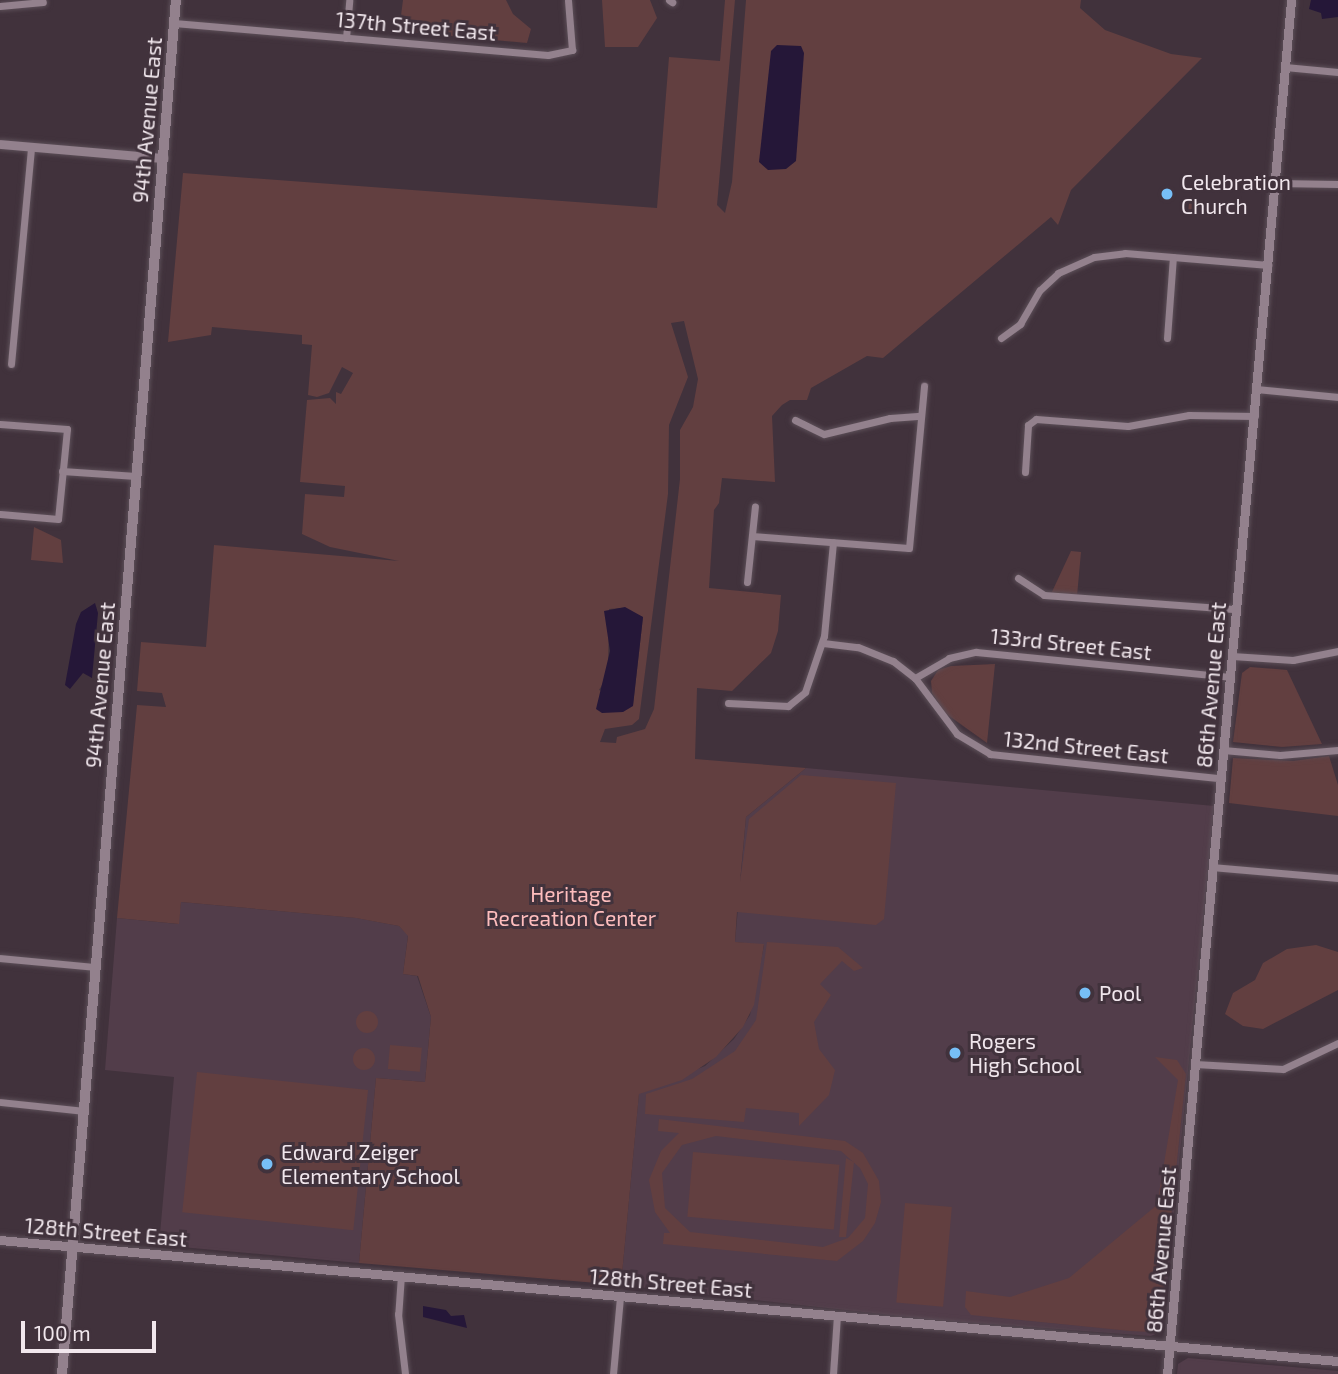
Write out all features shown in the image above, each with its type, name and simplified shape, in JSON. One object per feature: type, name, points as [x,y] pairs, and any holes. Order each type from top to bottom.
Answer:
[{"type":"main road","name":"94th Avenue East","points":[[62,1374],[176,0]]},
{"type":"street","points":[[346,38],[349,0]]},
{"type":"street","name":"137th Street East","points":[[174,23],[548,55],[572,50],[568,0]]},
{"type":"street","name":"86th Avenue East","points":[[1167,1374],[1291,0]]},
{"type":"street","points":[[0,6],[43,2]]},
{"type":"street","points":[[1285,67],[1338,72]]},
{"type":"street","points":[[0,144],[163,158]]},
{"type":"street","points":[[11,364],[31,147]]},
{"type":"street","points":[[1276,183],[1338,184]]},
{"type":"street","points":[[1001,338],[1020,324],[1040,290],[1073,264],[1113,253],[1269,265]]},
{"type":"street","points":[[1167,338],[1173,257]]},
{"type":"street","points":[[752,536],[909,548],[924,386]]},
{"type":"street","points":[[1257,389],[1338,397]]},
{"type":"street","points":[[1025,472],[1028,425],[1036,419],[1128,426],[1189,415],[1255,416]]},
{"type":"street","points":[[795,421],[824,434],[890,418],[921,416]]},
{"type":"street","points":[[0,424],[67,429],[58,519],[0,514]]},
{"type":"street","points":[[62,471],[136,476]]},
{"type":"street","points":[[747,582],[755,506]]},
{"type":"street","points":[[728,703],[779,706],[796,702],[805,692],[823,643],[834,542]]},
{"type":"street","points":[[1018,578],[1044,595],[1236,609]]},
{"type":"street","name":"132nd Street East","points":[[823,643],[882,655],[915,678],[957,734],[990,754],[1220,778]]},
{"type":"street","points":[[1232,656],[1293,660],[1338,651]]},
{"type":"street","name":"133rd Street East","points":[[915,678],[949,658],[976,652],[1230,677]]},
{"type":"street","points":[[1223,750],[1280,755],[1338,750]]},
{"type":"street","points":[[1212,867],[1338,878]]},
{"type":"street","points":[[0,958],[96,967]]},
{"type":"street","points":[[1195,1064],[1283,1069],[1338,1043]]},
{"type":"street","points":[[0,1102],[84,1111]]},
{"type":"street","name":"128th Street East","points":[[0,1240],[1338,1361]]},
{"type":"street","points":[[401,1275],[398,1314],[405,1374]]},
{"type":"street","points":[[612,1374],[620,1297]]},
{"type":"street","points":[[833,1374],[837,1316]]},
{"type":"shaded area","points":[[1311,0],[1338,0],[1338,17],[1322,19],[1321,13],[1309,9]]},
{"type":"shaded area","points":[[777,45],[801,46],[804,53],[796,161],[786,169],[768,170],[759,162],[771,51]]},
{"type":"shaded area","points":[[95,603],[98,613],[92,678],[83,673],[70,689],[65,685],[76,624],[81,612]]},
{"type":"shaded area","points":[[625,607],[643,617],[633,706],[623,712],[602,713],[596,709],[610,651],[604,611]]},
{"type":"shaded area","name":"Rogers High School","points":[[806,768],[1214,806],[1163,1326],[1158,1333],[1151,1336],[936,1320],[621,1285],[639,1093],[705,1066],[734,1039],[750,1015],[764,945],[735,942],[746,817]]},
{"type":"shaded area","name":"Edward Zeiger Elementary School","points":[[181,902],[357,918],[399,926],[408,935],[403,974],[417,976],[431,1017],[425,1082],[376,1078],[359,1263],[159,1245],[174,1077],[105,1070],[117,918],[178,924]]},
{"type":"shaded area","points":[[423,1306],[446,1310],[451,1316],[464,1315],[467,1328],[423,1317]]},
{"type":"shaded area","points":[[1188,1358],[1338,1371],[1338,1374],[1177,1374],[1178,1364]]},
{"type":"green space","points":[[403,0],[506,0],[513,14],[531,29],[527,43],[399,31]]},
{"type":"green space","points":[[602,0],[650,0],[657,18],[638,47],[605,47]]},
{"type":"green space","name":"Heritage Recreation Center","points":[[725,0],[735,0],[717,205],[725,213],[732,182],[746,0],[1081,0],[1080,8],[1105,30],[1171,54],[1202,58],[1071,190],[1058,225],[1051,217],[883,358],[867,356],[811,388],[807,400],[790,400],[782,405],[772,416],[775,482],[722,478],[719,503],[714,510],[709,588],[781,595],[778,631],[771,653],[732,691],[697,688],[695,759],[806,768],[746,817],[740,882],[749,819],[801,775],[896,783],[884,919],[876,925],[737,912],[735,942],[764,944],[754,1005],[743,1027],[716,1057],[682,1080],[639,1094],[621,1285],[359,1263],[376,1078],[425,1082],[431,1017],[418,976],[403,974],[408,936],[399,926],[356,918],[181,902],[179,924],[117,918],[137,705],[166,707],[162,693],[137,691],[141,642],[206,647],[214,545],[399,561],[330,547],[302,534],[305,494],[344,497],[345,486],[300,482],[307,400],[330,398],[336,404],[336,392],[341,394],[353,373],[342,367],[329,393],[317,397],[308,395],[312,345],[302,344],[302,335],[212,327],[211,335],[168,342],[183,173],[657,208],[669,57],[720,61]],"holes":[[[684,321],[698,379],[693,407],[680,430],[680,479],[654,709],[645,729],[617,737],[616,743],[600,742],[605,729],[632,725],[639,719],[668,494],[669,425],[688,377],[671,323]],[[621,608],[643,617],[633,705],[599,690],[608,675],[609,609]]]},
{"type":"green space","points":[[1189,203],[1213,205],[1212,217],[1188,215]]},
{"type":"green space","points":[[34,527],[61,540],[63,563],[31,560]]},
{"type":"green space","points":[[1071,551],[1081,552],[1077,596],[1051,594]]},
{"type":"green space","points":[[995,664],[987,743],[945,713],[932,693],[931,681],[938,670],[951,666]]},
{"type":"green space","points":[[1250,667],[1287,670],[1322,744],[1282,747],[1233,742],[1242,673]]},
{"type":"green space","points":[[1329,756],[1338,785],[1338,816],[1229,803],[1233,758],[1293,761]]},
{"type":"green space","points":[[767,942],[838,947],[863,968],[854,971],[842,961],[820,984],[831,995],[814,1022],[819,1049],[835,1070],[829,1095],[799,1126],[799,1113],[746,1108],[744,1122],[645,1114],[646,1094],[692,1079],[735,1051],[756,1020]]},
{"type":"green space","points":[[1316,945],[1338,952],[1338,990],[1263,1029],[1243,1026],[1225,1014],[1233,993],[1255,980],[1263,963],[1287,949]]},
{"type":"green space","points":[[367,1011],[375,1014],[378,1022],[375,1030],[367,1033],[359,1030],[356,1022],[359,1014]]},
{"type":"green space","points":[[390,1045],[422,1048],[420,1072],[388,1069]]},
{"type":"green space","points":[[364,1048],[372,1051],[375,1059],[372,1067],[364,1070],[356,1067],[353,1059],[356,1051]]},
{"type":"green space","points":[[1155,1057],[1177,1060],[1186,1074],[1160,1325],[1151,1332],[1130,1331],[971,1315],[965,1307],[966,1291],[1010,1297],[1069,1278],[1157,1205],[1178,1080]]},
{"type":"green space","points":[[197,1072],[368,1090],[353,1230],[182,1212]]},
{"type":"green space","points":[[659,1119],[845,1141],[863,1153],[879,1181],[881,1202],[875,1223],[863,1241],[837,1261],[663,1244],[664,1233],[670,1233],[655,1212],[649,1180],[661,1151],[679,1133],[658,1131]],"holes":[[[716,1136],[841,1151],[860,1168],[868,1184],[865,1218],[848,1238],[823,1247],[690,1232],[665,1208],[662,1173],[682,1145]]]},
{"type":"green space","points":[[693,1152],[839,1165],[834,1230],[687,1217]]},
{"type":"green space","points":[[846,1158],[854,1162],[846,1237],[839,1237]]},
{"type":"green space","points":[[905,1203],[952,1207],[943,1307],[896,1303]]},
{"type":"place","name":"Celebration Church","points":[[1167,194]]},
{"type":"place","name":"Pool","points":[[1085,993]]},
{"type":"place","name":"Rogers High School","points":[[955,1053]]},
{"type":"place","name":"Edward Zeiger Elementary School","points":[[267,1164]]}]
